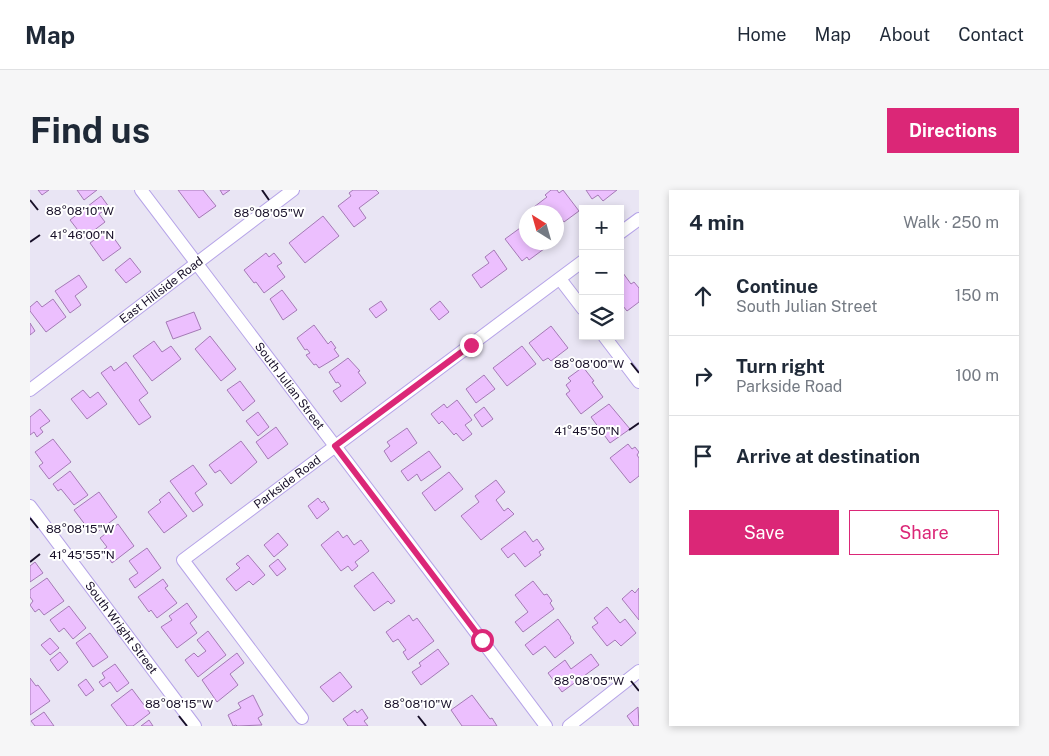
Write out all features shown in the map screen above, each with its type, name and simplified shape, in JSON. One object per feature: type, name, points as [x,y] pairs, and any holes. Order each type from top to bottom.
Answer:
[{"type":"street","name":"South Julian Street","points":[[141,190],[546,726]]},
{"type":"street","name":"East Hillside Road","points":[[30,390],[293,190]]},
{"type":"street","points":[[624,230],[639,219]]},
{"type":"street","name":"Parkside Road","points":[[302,718],[183,560],[579,264]]},
{"type":"street","points":[[560,279],[579,304]]},
{"type":"street","points":[[607,340],[639,382]]},
{"type":"street","name":"South Wright Street","points":[[30,506],[195,726]]},
{"type":"street","points":[[570,726],[639,671]]},
{"type":"building","points":[[38,190],[49,190],[42,195]]},
{"type":"building","points":[[77,190],[97,190],[84,200]]},
{"type":"building","points":[[178,190],[203,190],[216,206],[199,218]]},
{"type":"building","points":[[220,190],[230,190],[223,195]]},
{"type":"building","points":[[353,190],[376,190],[379,193],[359,208],[366,218],[354,227],[338,206],[351,196],[349,193]]},
{"type":"building","points":[[551,190],[557,190],[559,193],[563,190],[579,211],[564,222],[564,205],[537,205],[547,197],[545,195]]},
{"type":"building","points":[[586,190],[617,190],[603,201],[598,195],[592,199]]},
{"type":"building","points":[[101,196],[109,207],[99,214],[105,222],[84,238],[70,220]]},
{"type":"building","points":[[323,216],[339,236],[305,263],[289,243]]},
{"type":"building","points":[[519,229],[519,250],[543,250],[529,260],[527,257],[522,261],[505,239]]},
{"type":"building","points":[[108,230],[121,248],[103,261],[90,243]]},
{"type":"building","points":[[494,250],[507,269],[481,288],[472,275],[489,263],[485,257]]},
{"type":"building","points":[[266,253],[269,257],[274,253],[282,263],[277,266],[285,277],[264,293],[244,270]]},
{"type":"building","points":[[130,258],[141,272],[126,283],[115,270]]},
{"type":"building","points":[[624,274],[631,284],[634,282],[639,288],[639,302],[627,311],[624,307]]},
{"type":"building","points":[[79,275],[87,287],[75,296],[81,305],[70,313],[55,291]]},
{"type":"building","points":[[282,290],[297,310],[283,320],[270,299]]},
{"type":"building","points":[[53,299],[66,317],[46,332],[30,311],[30,307],[37,301],[42,307]]},
{"type":"building","points":[[381,301],[387,310],[376,318],[369,309]]},
{"type":"building","points":[[440,301],[449,312],[439,320],[430,309]]},
{"type":"building","points":[[194,312],[201,329],[173,339],[166,322]]},
{"type":"building","points":[[30,323],[35,331],[30,335]]},
{"type":"building","points":[[314,325],[328,344],[331,341],[339,356],[319,368],[306,355],[310,353],[307,349],[305,350],[297,338]]},
{"type":"building","points":[[551,326],[568,348],[551,361],[548,358],[543,361],[529,343]]},
{"type":"building","points":[[210,336],[236,369],[221,381],[195,349]]},
{"type":"building","points":[[154,341],[162,352],[171,346],[181,359],[152,381],[133,356]]},
{"type":"building","points":[[522,346],[536,364],[507,386],[493,368]]},
{"type":"building","points":[[348,358],[360,371],[358,372],[366,383],[341,402],[333,391],[341,386],[338,382],[336,383],[329,372]]},
{"type":"building","points":[[126,362],[148,393],[139,400],[151,417],[139,425],[101,373],[111,366],[114,371]]},
{"type":"building","points":[[583,367],[603,397],[581,414],[566,394],[570,391],[566,385],[571,381],[568,378]]},
{"type":"building","points":[[484,375],[495,389],[476,403],[466,389]]},
{"type":"building","points":[[240,381],[255,401],[243,411],[227,390]]},
{"type":"building","points":[[83,390],[90,398],[98,392],[107,404],[87,419],[71,399]]},
{"type":"building","points":[[457,400],[472,420],[465,425],[472,434],[463,441],[456,433],[454,435],[442,421],[439,424],[431,414],[444,404],[447,408]]},
{"type":"building","points":[[609,404],[630,429],[610,443],[591,417]]},
{"type":"building","points":[[484,407],[493,419],[482,427],[474,415]]},
{"type":"building","points":[[40,409],[50,421],[40,428],[43,432],[37,437],[34,432],[30,435],[30,417]]},
{"type":"building","points":[[258,412],[269,427],[258,436],[246,421]]},
{"type":"building","points":[[276,427],[288,444],[268,459],[256,442]]},
{"type":"building","points":[[407,428],[417,443],[391,462],[384,451],[390,446],[387,442]]},
{"type":"building","points":[[53,439],[71,462],[49,479],[39,466],[43,463],[35,452]]},
{"type":"building","points":[[241,441],[257,462],[231,484],[220,470],[215,473],[209,465]]},
{"type":"building","points":[[628,444],[632,449],[635,447],[639,452],[637,455],[639,458],[639,476],[630,483],[610,458]]},
{"type":"building","points":[[429,451],[441,467],[421,481],[417,474],[408,481],[401,471]]},
{"type":"building","points":[[193,465],[207,484],[195,493],[203,505],[193,512],[170,481]]},
{"type":"building","points":[[70,471],[88,495],[74,505],[61,489],[58,491],[53,484]]},
{"type":"building","points":[[449,472],[463,489],[435,511],[422,493]]},
{"type":"building","points":[[496,480],[505,492],[496,500],[504,511],[508,508],[514,514],[481,540],[461,516],[479,502],[475,496]]},
{"type":"building","points":[[99,492],[117,517],[93,535],[74,510]]},
{"type":"building","points":[[169,492],[187,516],[164,533],[148,512],[161,502],[159,500]]},
{"type":"building","points":[[318,498],[322,503],[324,501],[329,509],[317,519],[308,506]]},
{"type":"building","points":[[118,524],[134,546],[112,563],[103,550],[107,547],[100,538]]},
{"type":"building","points":[[338,531],[343,538],[347,535],[354,545],[361,540],[369,551],[355,562],[358,566],[352,571],[348,566],[341,571],[321,545]]},
{"type":"building","points":[[525,531],[533,542],[537,539],[544,549],[539,552],[541,555],[525,567],[514,553],[508,558],[501,549]]},
{"type":"building","points":[[278,533],[288,545],[274,557],[264,545]]},
{"type":"building","points":[[147,548],[161,568],[135,588],[129,579],[138,573],[129,561]]},
{"type":"building","points":[[248,555],[265,575],[253,585],[249,581],[236,591],[226,579],[240,568],[236,564]]},
{"type":"building","points":[[278,559],[286,569],[277,576],[269,566]]},
{"type":"building","points":[[35,562],[43,573],[30,582],[30,566]]},
{"type":"building","points":[[373,572],[395,601],[391,604],[388,601],[374,611],[354,586]]},
{"type":"building","points":[[47,578],[64,601],[44,615],[39,609],[35,612],[30,605],[33,601],[30,597],[30,590]]},
{"type":"building","points":[[163,579],[168,586],[165,588],[177,603],[157,618],[151,610],[149,612],[138,597]]},
{"type":"building","points":[[533,581],[544,595],[547,594],[552,601],[550,603],[554,609],[523,632],[515,622],[528,612],[515,595]]},
{"type":"building","points":[[639,588],[639,620],[622,599],[632,590],[635,593]]},
{"type":"building","points":[[187,603],[197,617],[190,623],[197,633],[177,648],[161,627],[172,620],[169,616]]},
{"type":"building","points":[[69,606],[86,628],[73,639],[64,628],[59,632],[50,620]]},
{"type":"building","points":[[607,607],[620,623],[625,619],[636,633],[621,646],[615,640],[607,646],[592,627],[598,623],[594,618]]},
{"type":"building","points":[[409,615],[413,621],[417,618],[434,641],[408,660],[403,652],[406,650],[398,639],[393,642],[386,632]]},
{"type":"building","points":[[558,619],[574,643],[555,658],[545,646],[533,655],[525,645]]},
{"type":"building","points":[[208,631],[226,655],[198,677],[185,660],[194,653],[198,657],[206,651],[197,640]]},
{"type":"building","points":[[90,633],[108,657],[93,667],[76,643]]},
{"type":"building","points":[[50,638],[59,648],[50,655],[41,645]]},
{"type":"building","points":[[438,649],[449,664],[421,685],[412,672],[421,666],[419,663]]},
{"type":"building","points":[[60,652],[68,662],[58,671],[50,660]]},
{"type":"building","points":[[237,653],[244,663],[230,674],[238,685],[217,702],[202,680]]},
{"type":"building","points":[[591,654],[599,665],[562,692],[548,673],[565,660],[571,669]]},
{"type":"building","points":[[115,664],[129,683],[117,692],[110,682],[103,687],[99,682],[105,678],[102,673]]},
{"type":"building","points":[[340,672],[352,687],[333,702],[320,687]]},
{"type":"building","points":[[30,678],[50,701],[30,715]]},
{"type":"building","points":[[86,679],[94,690],[86,696],[78,685]]},
{"type":"building","points":[[132,689],[150,713],[133,726],[127,726],[111,705]]},
{"type":"building","points":[[253,695],[263,715],[258,718],[262,725],[233,726],[228,715],[241,708],[238,703]]},
{"type":"building","points":[[472,695],[497,726],[462,726],[451,710]]},
{"type":"building","points":[[638,707],[639,726],[634,726],[627,716]]},
{"type":"building","points":[[362,709],[368,718],[364,721],[368,726],[348,726],[343,719],[355,710],[357,713]]},
{"type":"building","points":[[44,712],[54,726],[35,726],[31,721]]},
{"type":"building","points":[[149,720],[153,726],[141,726]]},
{"type":"route","points":[[471,345],[335,446],[482,640]]}]
